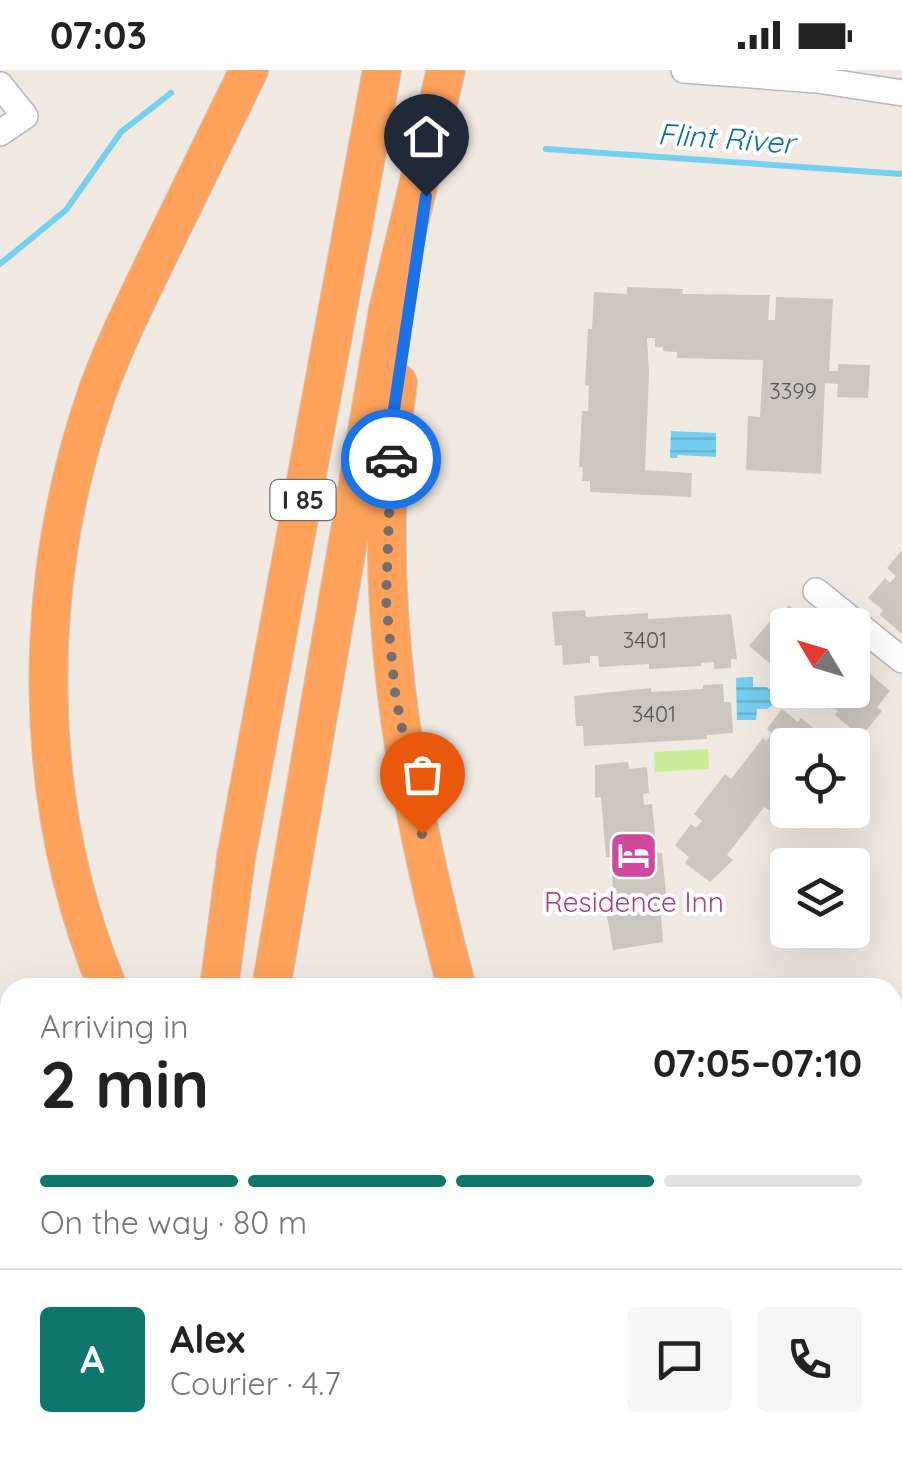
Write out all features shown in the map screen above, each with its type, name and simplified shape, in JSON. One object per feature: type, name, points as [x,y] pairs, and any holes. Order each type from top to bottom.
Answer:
[{"type":"highway","points":[[104,978],[92,949],[62,836],[48,720],[49,632],[58,546],[76,460],[98,390],[126,323],[250,70]]},
{"type":"highway","name":"I 85","points":[[220,978],[236,858],[382,70]]},
{"type":"highway","points":[[445,78],[393,416],[386,600],[398,711],[435,904],[454,978]]},
{"type":"highway","name":"I 85","points":[[273,978],[388,310],[445,78]]},
{"type":"lane","points":[[684,70],[817,80],[902,93]]},
{"type":"lane","points":[[0,84],[25,116],[0,133]]},
{"type":"lane","points":[[816,590],[902,660]]},
{"type":"green space","points":[[708,749],[709,769],[655,772],[654,752]]},
{"type":"water","points":[[671,431],[716,433],[716,457],[670,458]]},
{"type":"water","points":[[753,677],[753,687],[770,690],[770,707],[757,709],[756,720],[737,720],[736,678]]},
{"type":"building","points":[[627,287],[683,289],[682,294],[770,295],[768,320],[775,320],[776,297],[833,299],[829,371],[838,371],[838,364],[870,365],[868,398],[837,397],[838,384],[825,383],[821,474],[746,470],[748,416],[760,417],[763,360],[677,358],[677,352],[663,351],[663,347],[655,347],[655,338],[647,338],[645,470],[692,473],[691,497],[590,492],[590,481],[582,481],[583,467],[579,467],[582,411],[588,411],[589,386],[585,385],[594,292],[627,294]]},
{"type":"building","points":[[902,550],[902,634],[868,598],[885,578],[890,583],[896,576],[887,568]]},
{"type":"building","points":[[585,610],[586,617],[648,613],[648,619],[731,614],[737,659],[731,659],[731,668],[714,669],[714,662],[649,669],[649,664],[599,667],[598,656],[590,656],[590,663],[563,665],[562,645],[555,646],[552,612]]},
{"type":"building","points":[[770,621],[770,663],[749,646]]},
{"type":"building","points":[[870,674],[890,691],[877,707],[882,711],[868,728],[850,728],[835,715],[838,711],[834,708],[870,708]]},
{"type":"building","points":[[723,684],[724,702],[731,702],[733,733],[707,735],[707,739],[584,746],[583,726],[576,726],[574,696],[651,688],[651,692],[703,689],[703,685]]},
{"type":"building","name":"Residence Inn","points":[[782,709],[813,728],[770,728],[770,731],[767,729]]},
{"type":"building","name":"Residence Inn","points":[[770,736],[770,809],[764,807],[727,855],[733,860],[710,882],[685,863],[689,857],[675,845],[691,824],[696,828],[702,821],[694,814],[725,774],[731,779],[763,738],[766,741]]},
{"type":"building","name":"Residence Inn","points":[[628,762],[629,769],[647,767],[649,793],[643,794],[644,805],[652,804],[667,904],[655,906],[656,914],[661,914],[663,942],[613,950],[607,916],[616,915],[601,797],[595,798],[595,765]]},
{"type":"waterway","name":"Flint River","points":[[0,264],[66,210],[121,132],[171,93]]},
{"type":"waterway","name":"Flint River","points":[[546,149],[902,174]]},
{"type":"way so far","points":[[391,459],[386,600],[395,692],[422,834]]},
{"type":"place","name":"Residence Inn","points":[[634,855]]},
{"type":"route","points":[[391,459],[393,416],[426,196]]}]
